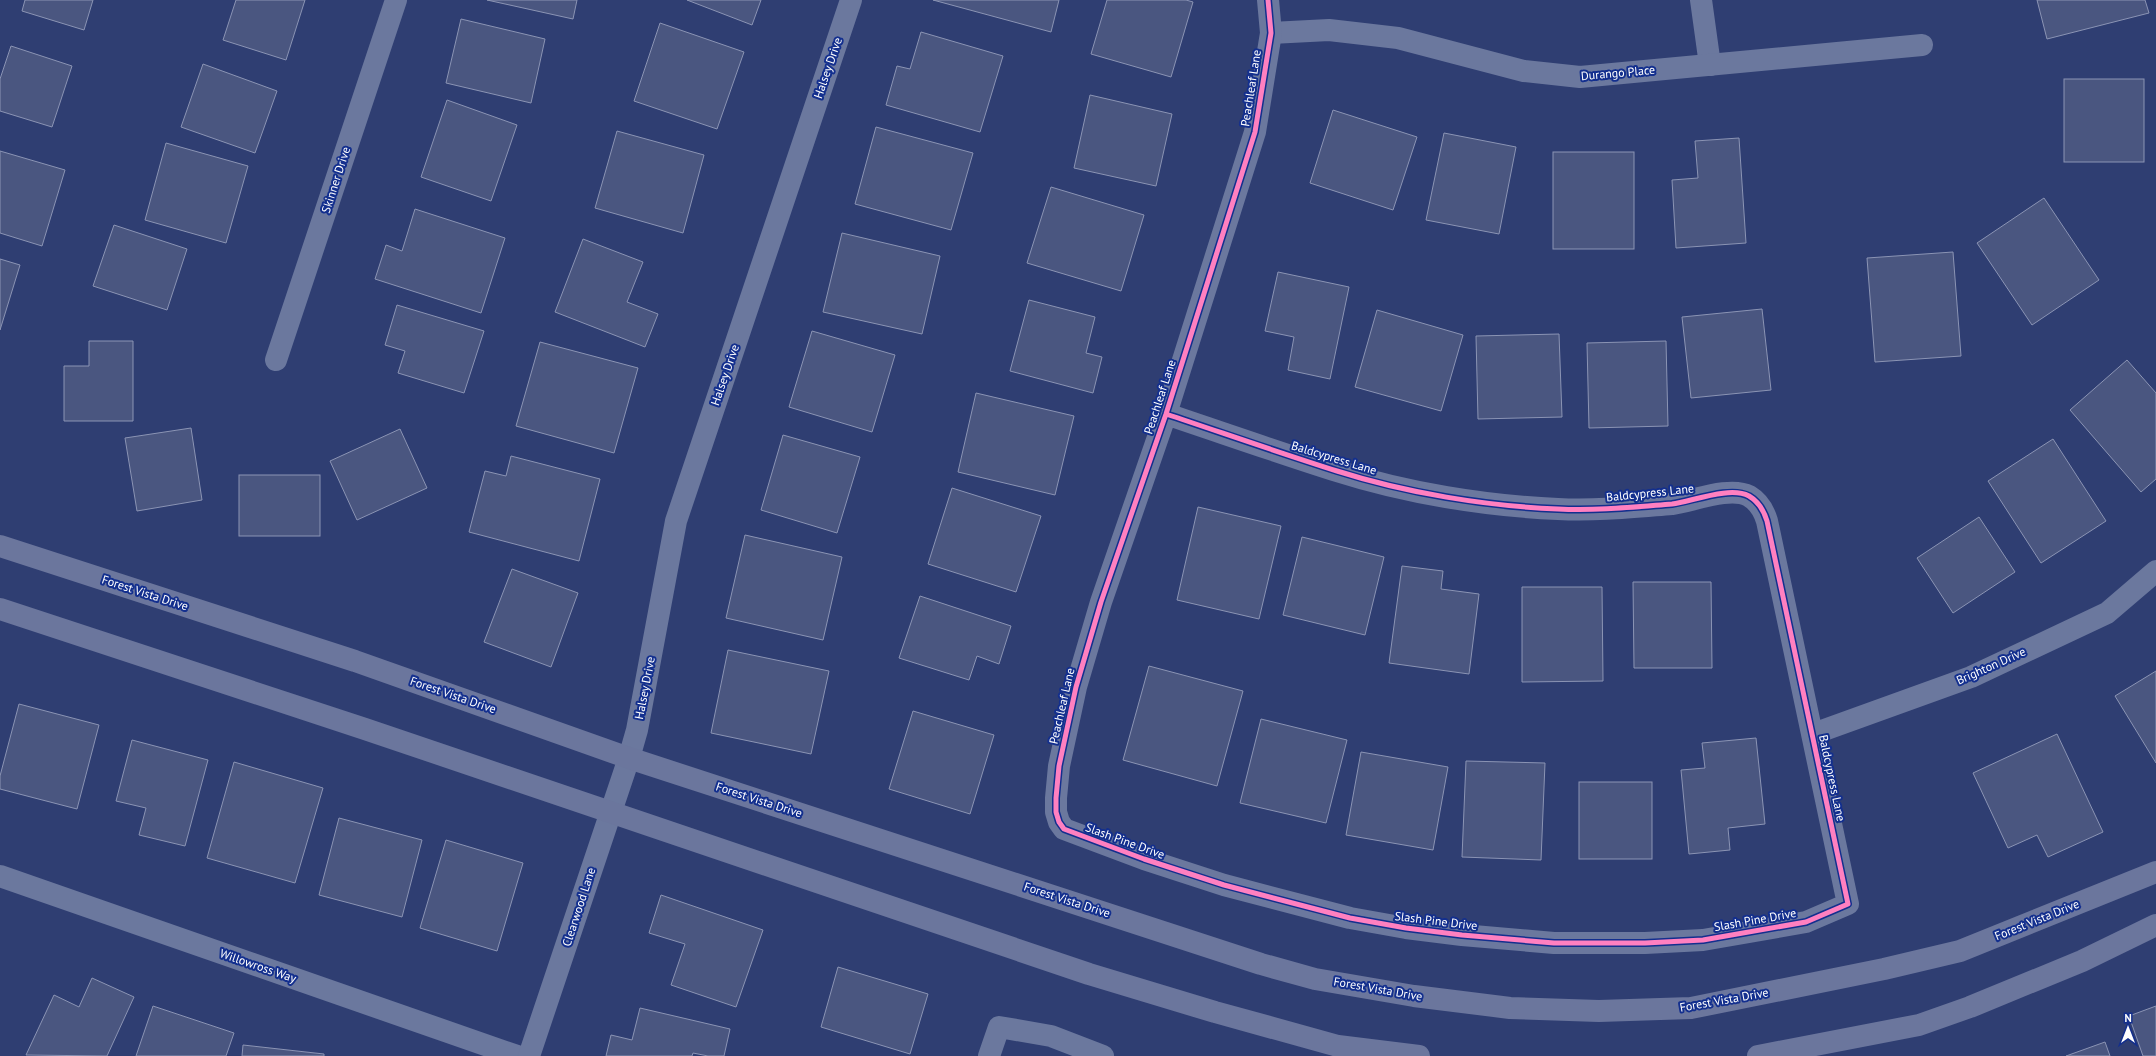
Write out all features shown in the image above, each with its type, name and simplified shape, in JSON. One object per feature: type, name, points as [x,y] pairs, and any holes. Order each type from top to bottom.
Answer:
[{"type":"main road","name":"Forest Vista Drive","points":[[0,546],[355,661],[629,758],[1261,964],[1331,981],[1414,996],[1510,1008],[1599,1011],[1691,1008],[1884,969],[1963,950],[2156,872]]},
{"type":"main road","points":[[0,609],[610,812],[1089,974],[1215,1012],[1338,1046],[1419,1056]]},
{"type":"main road","points":[[1758,1056],[1920,1025],[1970,1007],[2075,964],[2156,925]]},
{"type":"street","name":"Skinner Drive","points":[[276,360],[396,0]]},
{"type":"street","name":"Halsey Drive","points":[[629,758],[637,730],[676,521],[851,0]]},
{"type":"street","name":"Peachleaf Lane","points":[[1056,798],[1059,766],[1078,680],[1101,602],[1166,414],[1254,132],[1271,33],[1268,0]]},
{"type":"street","points":[[1701,0],[1710,65]]},
{"type":"street","name":"Durango Place","points":[[1271,33],[1329,30],[1398,38],[1524,71],[1580,77],[1922,45]]},
{"type":"street","name":"Baldcypress Lane","points":[[1166,414],[1338,471],[1379,483],[1423,492],[1498,503],[1558,509],[1619,508],[1674,503],[1718,494],[1734,493],[1749,496],[1762,508],[1767,521],[1848,904]]},
{"type":"street","name":"Brighton Drive","points":[[1813,734],[1971,676],[2107,613],[2156,571]]},
{"type":"street","name":"Clearwood Lane","points":[[529,1056],[629,758]]},
{"type":"street","name":"Slash Pine Drive","points":[[1056,798],[1056,812],[1059,822],[1064,829],[1136,856],[1239,888],[1350,918],[1406,928],[1554,943],[1645,943],[1703,940],[1806,922],[1848,904]]},
{"type":"street","name":"Willowross Way","points":[[2,882],[517,1056]]},
{"type":"street","points":[[989,1056],[999,1028],[1052,1036],[1103,1056]]},
{"type":"building","points":[[25,0],[93,0],[84,30],[22,11]]},
{"type":"building","points":[[236,0],[305,0],[286,60],[223,40]]},
{"type":"building","points":[[487,0],[577,0],[573,19]]},
{"type":"building","points":[[687,0],[761,0],[752,25]]},
{"type":"building","points":[[933,0],[1059,0],[1051,32]]},
{"type":"building","points":[[1107,0],[1186,0],[1193,2],[1171,77],[1091,54]]},
{"type":"building","points":[[2037,0],[2145,0],[2149,13],[2047,39]]},
{"type":"building","points":[[461,19],[545,39],[531,103],[446,83]]},
{"type":"building","points":[[660,23],[744,52],[717,129],[634,101]]},
{"type":"building","points":[[921,32],[1003,56],[980,132],[886,105],[897,66],[910,69]]},
{"type":"building","points":[[11,46],[72,66],[52,127],[0,111],[0,79]]},
{"type":"building","points":[[203,64],[277,91],[255,153],[181,127]]},
{"type":"building","points":[[2064,79],[2144,79],[2144,162],[2064,162]]},
{"type":"building","points":[[1090,95],[1172,114],[1156,186],[1074,168]]},
{"type":"building","points":[[447,100],[517,125],[491,201],[421,177]]},
{"type":"building","points":[[1333,110],[1417,137],[1393,210],[1310,183]]},
{"type":"building","points":[[876,127],[973,153],[951,230],[855,204]]},
{"type":"building","points":[[617,131],[704,155],[683,233],[595,208]]},
{"type":"building","points":[[1444,133],[1516,147],[1499,234],[1426,220]]},
{"type":"building","points":[[1739,138],[1746,243],[1676,248],[1672,180],[1698,178],[1695,141]]},
{"type":"building","points":[[166,143],[248,166],[226,243],[145,220]]},
{"type":"building","points":[[0,151],[65,170],[42,246],[0,233]]},
{"type":"building","points":[[1553,152],[1634,152],[1634,249],[1553,249]]},
{"type":"building","points":[[1051,187],[1144,215],[1121,291],[1027,263]]},
{"type":"building","points":[[2044,198],[2099,280],[2032,325],[1977,243]]},
{"type":"building","points":[[415,209],[505,238],[481,313],[375,279],[386,245],[402,251]]},
{"type":"building","points":[[114,225],[187,249],[167,310],[93,286]]},
{"type":"building","points":[[842,233],[940,256],[922,334],[823,312]]},
{"type":"building","points":[[583,239],[643,262],[627,302],[658,314],[645,347],[555,312]]},
{"type":"building","points":[[1953,252],[1961,356],[1875,362],[1867,258]]},
{"type":"building","points":[[0,259],[20,265],[0,330]]},
{"type":"building","points":[[1278,272],[1349,287],[1330,379],[1288,370],[1294,337],[1265,331]]},
{"type":"building","points":[[1029,300],[1095,317],[1086,353],[1102,357],[1093,393],[1010,371]]},
{"type":"building","points":[[397,305],[484,331],[464,393],[398,373],[405,351],[385,345]]},
{"type":"building","points":[[1762,309],[1771,390],[1691,398],[1682,317]]},
{"type":"building","points":[[1377,310],[1463,335],[1441,411],[1355,387]]},
{"type":"building","points":[[812,331],[895,355],[872,432],[789,407]]},
{"type":"building","points":[[1559,334],[1562,417],[1478,419],[1476,336]]},
{"type":"building","points":[[89,341],[133,341],[133,421],[64,421],[64,366],[89,366]]},
{"type":"building","points":[[1666,341],[1668,426],[1589,428],[1587,343]]},
{"type":"building","points":[[540,342],[638,368],[614,453],[516,426]]},
{"type":"building","points":[[2127,360],[2156,393],[2156,479],[2141,492],[2070,410]]},
{"type":"building","points":[[976,393],[1074,416],[1055,495],[958,472]]},
{"type":"building","points":[[191,428],[202,500],[137,511],[125,438]]},
{"type":"building","points":[[400,429],[427,488],[357,520],[330,461]]},
{"type":"building","points":[[783,435],[860,457],[837,533],[761,510]]},
{"type":"building","points":[[2053,439],[2106,521],[2041,563],[1988,481]]},
{"type":"building","points":[[511,456],[600,479],[579,561],[469,532],[485,471],[506,476]]},
{"type":"building","points":[[239,475],[320,475],[320,536],[239,536]]},
{"type":"building","points":[[952,488],[1041,516],[1016,592],[928,564]]},
{"type":"building","points":[[1198,507],[1281,526],[1259,619],[1177,600]]},
{"type":"building","points":[[1979,517],[2015,572],[1953,613],[1917,558]]},
{"type":"building","points":[[745,535],[842,557],[823,640],[726,618]]},
{"type":"building","points":[[1302,537],[1384,557],[1365,635],[1283,615]]},
{"type":"building","points":[[1402,566],[1443,571],[1441,589],[1479,594],[1469,674],[1389,663]]},
{"type":"building","points":[[512,569],[578,593],[551,667],[484,642]]},
{"type":"building","points":[[1633,582],[1711,582],[1712,668],[1634,668]]},
{"type":"building","points":[[1522,587],[1602,587],[1603,681],[1522,682]]},
{"type":"building","points":[[920,596],[1011,626],[999,664],[977,656],[969,680],[899,658]]},
{"type":"building","points":[[728,650],[829,671],[811,754],[711,733]]},
{"type":"building","points":[[1149,666],[1243,691],[1217,786],[1123,760]]},
{"type":"building","points":[[2156,671],[2156,763],[2115,696]]},
{"type":"building","points":[[19,704],[99,725],[77,809],[0,789],[0,776]]},
{"type":"building","points":[[913,711],[994,735],[970,814],[889,789]]},
{"type":"building","points":[[1261,719],[1347,740],[1326,823],[1240,803]]},
{"type":"building","points":[[2057,734],[2103,832],[2048,857],[2037,835],[2008,848],[1973,773]]},
{"type":"building","points":[[1756,738],[1765,824],[1728,828],[1730,850],[1689,854],[1681,770],[1705,768],[1702,743]]},
{"type":"building","points":[[132,740],[208,760],[185,846],[139,835],[146,808],[116,801]]},
{"type":"building","points":[[1361,752],[1448,767],[1433,850],[1346,835]]},
{"type":"building","points":[[1466,761],[1545,763],[1541,860],[1462,857]]},
{"type":"building","points":[[234,762],[323,788],[295,883],[207,858]]},
{"type":"building","points":[[1579,782],[1652,782],[1652,859],[1579,859]]},
{"type":"building","points":[[339,818],[422,840],[402,917],[319,895]]},
{"type":"building","points":[[446,840],[523,863],[497,951],[420,928]]},
{"type":"building","points":[[661,895],[763,930],[736,1007],[671,985],[685,944],[649,933]]},
{"type":"building","points":[[838,967],[928,994],[910,1054],[821,1027]]},
{"type":"building","points":[[92,978],[134,997],[107,1056],[26,1055],[54,995],[79,1007]]},
{"type":"building","points":[[153,1006],[234,1033],[226,1056],[136,1056]]},
{"type":"building","points":[[2156,1006],[2156,1056],[2143,1056],[2129,1016]]},
{"type":"building","points":[[640,1008],[730,1029],[724,1056],[708,1056],[693,1053],[692,1056],[606,1056],[611,1035],[632,1040]]},
{"type":"building","points":[[2105,1042],[2110,1056],[2066,1056]]},
{"type":"building","points":[[243,1045],[324,1054],[324,1056],[242,1056]]},
{"type":"cycle path","points":[[1166,414],[1363,479],[1446,497],[1503,505],[1558,509],[1615,508],[1672,504],[1722,493],[1741,493],[1753,498],[1761,507],[1767,521],[1848,904],[1806,922],[1703,940],[1645,943],[1554,943],[1462,935],[1406,928],[1350,918],[1224,885],[1144,859],[1064,829],[1059,822],[1056,812],[1059,766],[1076,687],[1101,602],[1166,414],[1255,132],[1271,33],[1268,0]]}]
